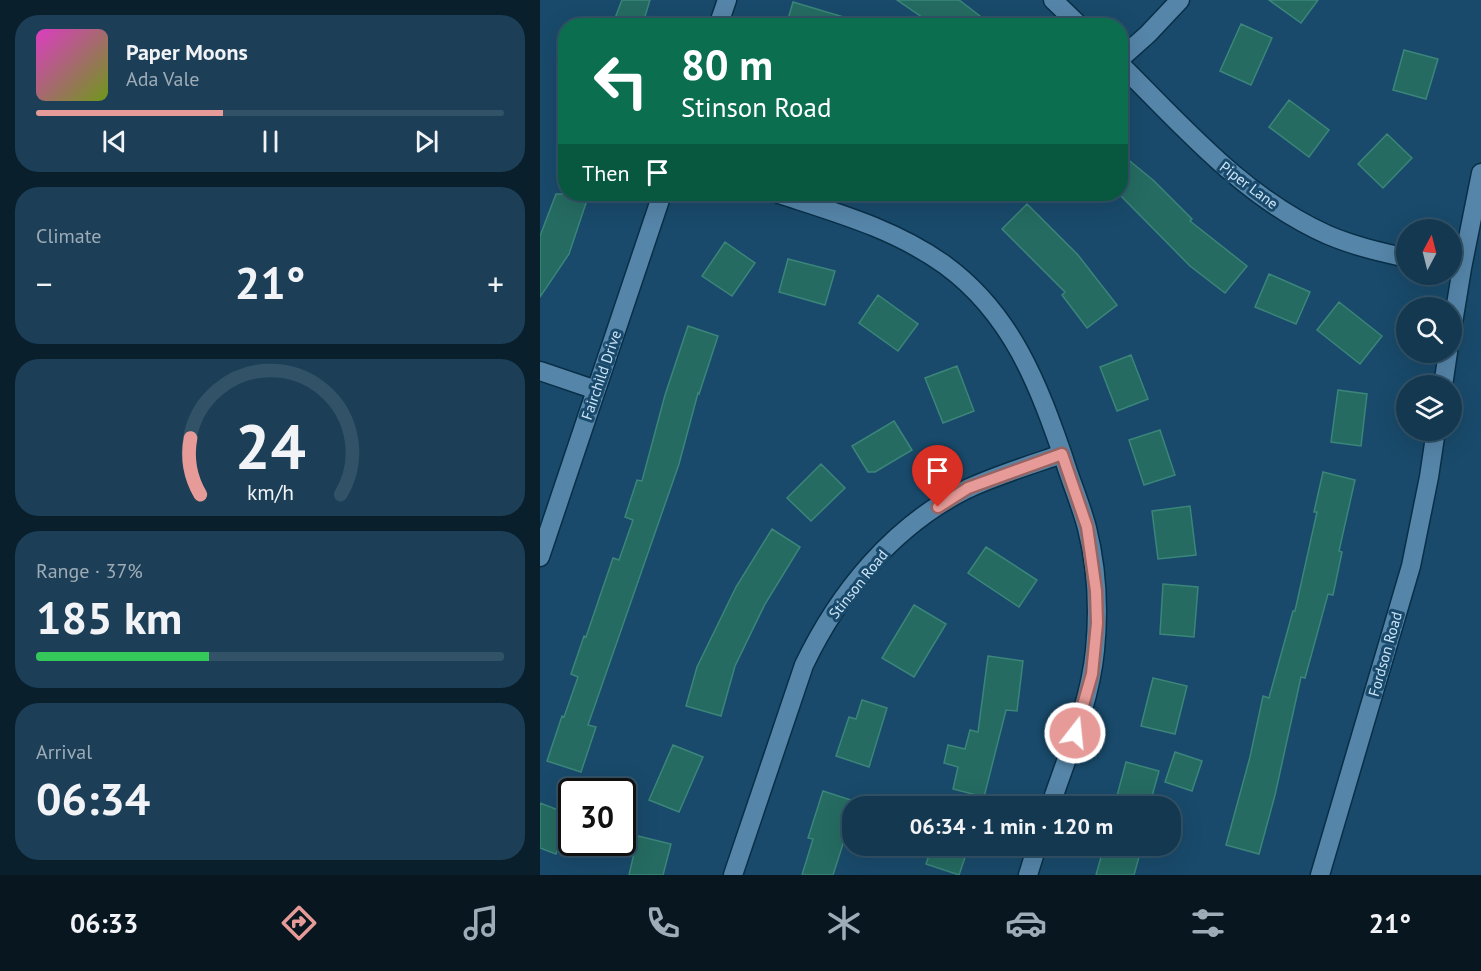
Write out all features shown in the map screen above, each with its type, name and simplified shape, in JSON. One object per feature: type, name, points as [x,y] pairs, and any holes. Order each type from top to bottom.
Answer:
[{"type":"street","points":[[721,18],[727,0]]},
{"type":"street","points":[[1053,0],[1072,18]]},
{"type":"street","points":[[1128,52],[1149,34],[1180,0]]},
{"type":"street","name":"Piper Lane","points":[[1128,72],[1221,165],[1255,192],[1288,214],[1327,234],[1365,248],[1396,255]]},
{"type":"street","points":[[1462,247],[1481,173]]},
{"type":"street","name":"Fairchild Drive","points":[[540,557],[660,201]]},
{"type":"street","points":[[800,201],[869,224],[908,242],[945,266],[967,284],[1000,319],[1033,375],[1087,527],[1094,567],[1097,623],[1092,674],[1054,796]]},
{"type":"street","points":[[540,371],[596,390]]},
{"type":"street","name":"Fordson Road","points":[[1320,875],[1411,566],[1434,441]]},
{"type":"street","name":"Stinson Road","points":[[733,875],[804,665],[841,599],[893,540],[929,512],[968,488],[1062,454]]},
{"type":"street","points":[[1028,875],[1034,856]]},
{"type":"building","points":[[622,0],[650,0],[644,18],[615,18]]},
{"type":"building","points":[[897,0],[959,0],[983,18],[923,18]]},
{"type":"building","points":[[1269,0],[1318,0],[1301,23]]},
{"type":"building","points":[[793,2],[847,18],[788,18]]},
{"type":"building","points":[[1241,24],[1272,38],[1251,85],[1220,71]]},
{"type":"building","points":[[1404,50],[1438,59],[1426,99],[1393,90]]},
{"type":"building","points":[[1289,100],[1329,130],[1309,157],[1269,127]]},
{"type":"building","points":[[1387,134],[1412,158],[1383,188],[1358,164]]},
{"type":"building","points":[[1128,160],[1153,180],[1192,219],[1190,221],[1247,266],[1225,293],[1190,266],[1126,201],[1128,201]]},
{"type":"building","points":[[556,194],[558,194],[558,201],[587,201],[569,254],[540,297],[540,236]]},
{"type":"building","points":[[1027,204],[1078,255],[1117,305],[1087,328],[1062,295],[1065,292],[1002,229]]},
{"type":"building","points":[[725,242],[755,263],[732,296],[702,276]]},
{"type":"building","points":[[788,259],[835,271],[825,305],[779,292]]},
{"type":"building","points":[[1269,274],[1310,292],[1296,324],[1255,307]]},
{"type":"building","points":[[878,295],[918,324],[898,351],[859,323]]},
{"type":"building","points":[[1339,302],[1382,336],[1360,364],[1317,330]]},
{"type":"building","points":[[688,326],[718,336],[698,393],[679,464],[588,725],[596,727],[581,772],[547,761],[578,677],[571,674],[584,636],[586,637],[613,558],[619,560],[633,520],[625,517],[637,480],[642,481],[665,395]]},
{"type":"building","points":[[1131,355],[1148,399],[1117,411],[1100,367]]},
{"type":"building","points":[[957,366],[974,411],[943,423],[925,378]]},
{"type":"building","points":[[1338,390],[1367,394],[1361,446],[1331,442]]},
{"type":"building","points":[[894,421],[912,450],[875,472],[868,472],[852,446]]},
{"type":"building","points":[[1160,430],[1175,475],[1144,485],[1129,440]]},
{"type":"building","points":[[821,464],[845,488],[811,521],[787,498]]},
{"type":"building","points":[[1323,472],[1355,480],[1339,551],[1342,552],[1333,595],[1328,594],[1305,678],[1301,677],[1275,795],[1259,854],[1226,845],[1250,757],[1263,696],[1269,698],[1293,611],[1295,611],[1317,512],[1314,512]]},
{"type":"building","points":[[1190,506],[1196,555],[1158,559],[1152,511]]},
{"type":"building","points":[[772,529],[800,547],[765,604],[735,666],[721,716],[686,706],[697,667],[736,587]]},
{"type":"building","points":[[986,547],[1037,580],[1019,607],[968,573]]},
{"type":"building","points":[[1163,584],[1198,587],[1194,637],[1160,634]]},
{"type":"building","points":[[914,605],[946,624],[914,677],[882,658]]},
{"type":"building","points":[[988,656],[1023,661],[1017,711],[1006,710],[984,796],[953,789],[958,767],[944,763],[948,745],[965,749],[970,730],[978,732]]},
{"type":"building","points":[[1153,678],[1187,686],[1175,734],[1141,726]]},
{"type":"building","points":[[862,700],[887,708],[869,767],[836,756],[849,717],[856,719]]},
{"type":"building","points":[[673,745],[703,757],[679,812],[649,800]]},
{"type":"building","points":[[1175,752],[1202,761],[1192,791],[1165,782]]},
{"type":"building","points":[[1126,762],[1159,771],[1152,796],[1117,796]]},
{"type":"building","points":[[823,791],[842,797],[842,847],[833,875],[802,875],[813,839],[808,838]]},
{"type":"building","points":[[540,803],[558,810],[558,849],[556,854],[540,848]]},
{"type":"building","points":[[638,836],[671,844],[663,875],[629,875],[633,856],[636,856]]},
{"type":"building","points":[[929,856],[966,856],[959,875],[926,864]]},
{"type":"building","points":[[1101,856],[1139,856],[1134,875],[1096,875]]},
{"type":"route","points":[[938,507],[968,488],[1062,454],[1087,527],[1096,591],[1097,623],[1092,674],[1075,733]]}]
